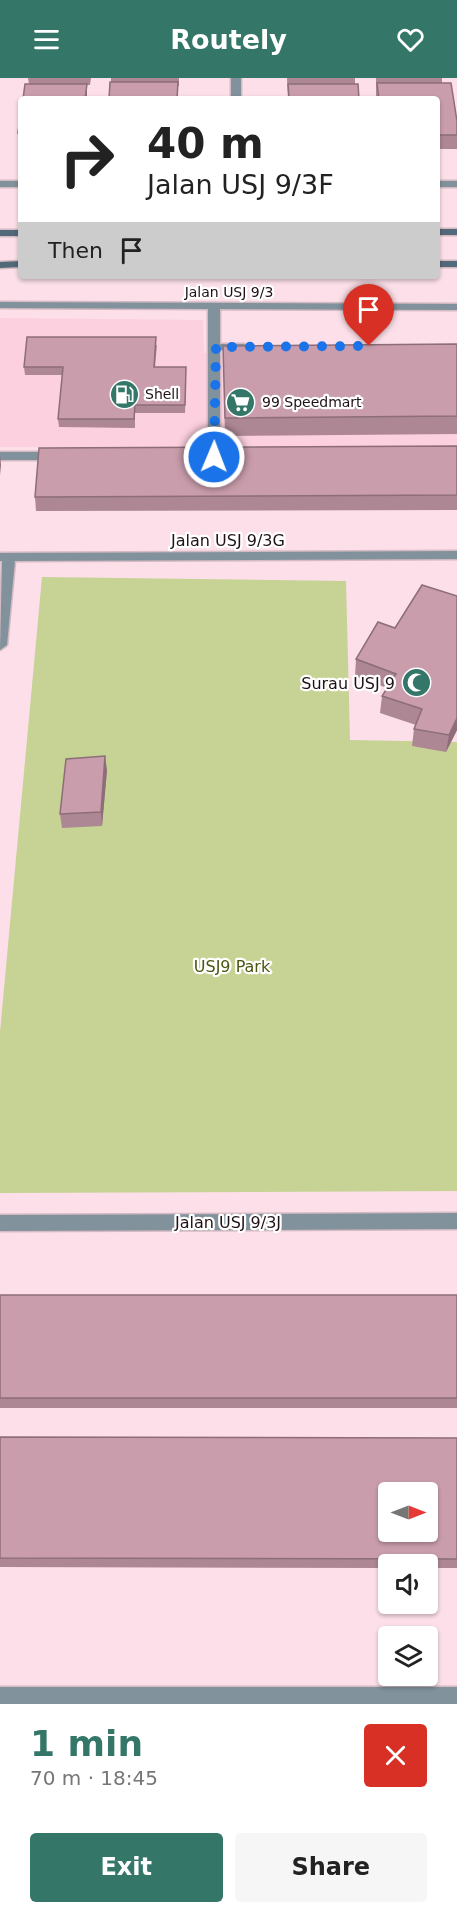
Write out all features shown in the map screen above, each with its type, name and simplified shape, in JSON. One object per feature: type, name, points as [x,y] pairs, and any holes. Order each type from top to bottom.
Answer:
[{"type":"street","points":[[236,78],[236,96]]},
{"type":"street","points":[[0,184],[18,184]]},
{"type":"street","points":[[440,184],[457,184]]},
{"type":"street","points":[[440,232],[457,232]]},
{"type":"street","points":[[0,233],[18,233]]},
{"type":"street","points":[[0,265],[18,264]]},
{"type":"street","points":[[440,264],[457,264]]},
{"type":"street","name":"Jalan USJ 9/3","points":[[0,305],[457,307]]},
{"type":"street","points":[[214,307],[216,347],[214,457]]},
{"type":"street","points":[[216,347],[262,347]]},
{"type":"street","points":[[0,456],[71,456]]},
{"type":"street","name":"Jalan USJ 9/3G","points":[[4,557],[457,555]]},
{"type":"street","points":[[0,645],[4,557]]},
{"type":"street","name":"Jalan USJ 9/3J","points":[[0,1223],[457,1221]]},
{"type":"street","points":[[0,1697],[417,1701],[457,1698]]},
{"type":"shaded area","points":[[0,318],[203,320],[204,353],[457,352],[457,447],[0,447]]},
{"type":"green space","name":"USJ9 Park","points":[[42,577],[346,581],[350,740],[457,742],[457,1191],[0,1193],[0,1032]]},
{"type":"building","points":[[110,82],[178,82],[177,96],[109,96]]},
{"type":"building","points":[[377,83],[451,83],[457,135],[440,135],[440,96],[379,96]]},
{"type":"building","points":[[25,84],[87,84],[85,96],[23,96]]},
{"type":"building","points":[[288,84],[358,84],[359,96],[289,96]]},
{"type":"building","name":"Shell","points":[[27,337],[156,337],[154,367],[186,367],[185,405],[135,405],[134,419],[58,419],[63,367],[24,367]]},
{"type":"building","points":[[457,344],[457,416],[225,418],[223,346]]},
{"type":"building","points":[[457,446],[457,495],[35,497],[39,448]]},
{"type":"building","name":"Surau USJ 9","points":[[422,585],[457,596],[457,718],[449,735],[414,729],[422,709],[382,696],[396,674],[356,659],[378,622],[395,628]]},
{"type":"building","points":[[105,756],[101,812],[60,814],[66,759]]},
{"type":"building","points":[[0,1295],[457,1295],[457,1398],[0,1398]]},
{"type":"building","points":[[0,1437],[457,1438],[457,1559],[438,1559],[438,1554],[378,1554],[378,1559],[0,1558]]},
{"type":"place","name":"Shell","points":[[124,394]]},
{"type":"place","name":"99 Speedmart","points":[[241,402]]},
{"type":"place","name":"Surau USJ 9","points":[[416,683]]},
{"type":"route","points":[[214,457],[216,347],[369,346]]}]
